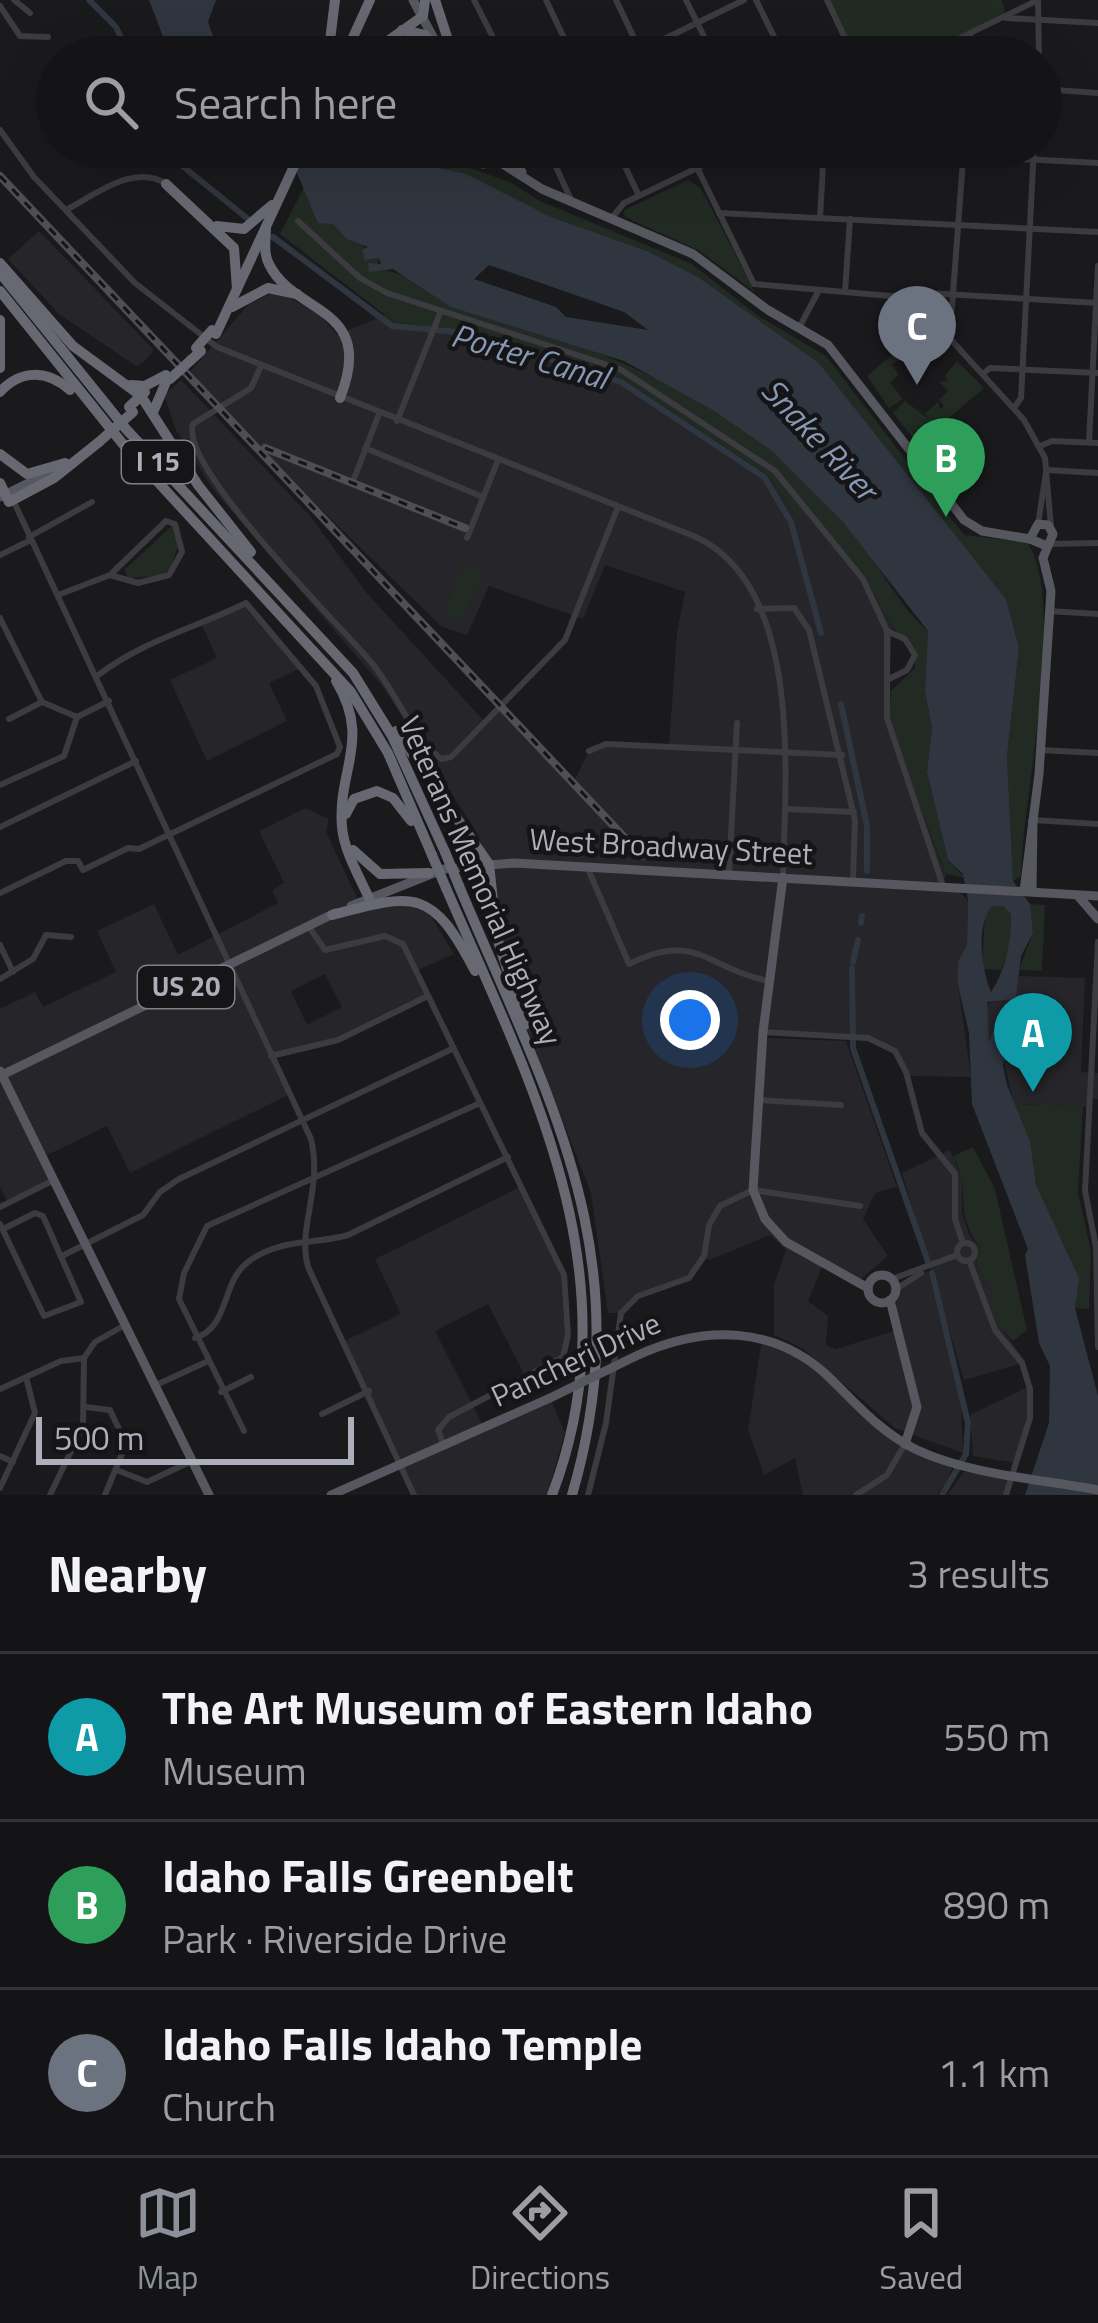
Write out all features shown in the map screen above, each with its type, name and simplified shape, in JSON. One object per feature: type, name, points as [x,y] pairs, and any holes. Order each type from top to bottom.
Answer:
[{"type":"highway","points":[[331,36],[335,0]]},
{"type":"highway","points":[[354,36],[370,0]]},
{"type":"highway","points":[[392,36],[423,16],[425,0]]},
{"type":"highway","points":[[436,0],[444,36]]},
{"type":"highway","points":[[399,31],[426,36]]},
{"type":"highway","points":[[0,471],[5,496],[54,478],[194,354],[229,308],[293,168]]},
{"type":"highway","points":[[166,184],[234,248],[237,292]]},
{"type":"highway","points":[[205,218],[230,230],[244,230],[282,194]]},
{"type":"highway","points":[[266,227],[267,260],[273,271],[331,319],[349,350],[340,398]]},
{"type":"highway","points":[[0,263],[74,346],[143,398],[220,514],[327,641]]},
{"type":"highway","name":"Veterans Memorial Highway","points":[[0,273],[126,429],[327,641],[362,686],[411,773],[436,854]]},
{"type":"highway","points":[[229,308],[259,291],[277,288],[297,294],[331,319]]},
{"type":"highway","name":"Veterans Memorial Highway","points":[[0,292],[122,442],[282,612],[367,715],[453,887],[547,1091],[579,1181],[597,1277],[595,1387],[572,1495]]},
{"type":"highway","points":[[0,320],[0,368]]},
{"type":"highway","points":[[0,392],[19,377],[50,376],[122,442]]},
{"type":"highway","points":[[117,378],[139,387],[168,378]]},
{"type":"highway","points":[[157,421],[154,401],[168,378]]},
{"type":"highway","points":[[0,454],[22,472],[57,469],[97,440]]},
{"type":"highway","points":[[282,612],[329,671],[352,716],[355,744],[342,828],[369,898]]},
{"type":"highway","points":[[362,686],[489,864],[497,938],[547,1091]]},
{"type":"highway","points":[[429,873],[392,876],[362,863],[348,836],[349,805],[368,792],[393,798],[436,854]]},
{"type":"highway","name":"Veterans Memorial Highway","points":[[453,887],[564,1178],[581,1288],[579,1372],[552,1495]]},
{"type":"highway","points":[[332,915],[402,897],[435,908],[466,955],[527,1074]]},
{"type":"main road","points":[[413,0],[436,36]]},
{"type":"main road","points":[[425,0],[440,36]]},
{"type":"main road","points":[[516,168],[554,196],[693,254],[768,310],[800,326],[840,358],[959,515],[982,531],[1048,545]]},
{"type":"main road","points":[[5,496],[57,469]]},
{"type":"main road","points":[[982,531],[1038,524],[1052,529],[1041,750],[1025,891]]},
{"type":"main road","points":[[1038,524],[1031,540],[1049,596]]},
{"type":"main road","name":"West Broadway Street","points":[[1,1074],[429,873],[489,864],[1098,896]]},
{"type":"main road","points":[[783,877],[764,1032],[753,1190],[777,1234],[889,1293]]},
{"type":"main road","points":[[1074,894],[1091,905],[1098,919]]},
{"type":"main road","points":[[1,1074],[209,1495]]},
{"type":"main road","points":[[871,1283],[889,1293]]},
{"type":"main road","points":[[889,1293],[894,1331],[916,1407],[905,1444]]},
{"type":"main road","name":"Pancheri Drive","points":[[332,1495],[636,1357],[701,1334],[762,1338],[802,1355],[882,1430],[905,1444],[969,1466],[1098,1490]]},
{"type":"street","points":[[14,0],[30,14]]},
{"type":"street","points":[[474,0],[492,36]]},
{"type":"street","points":[[546,0],[563,36]]},
{"type":"street","points":[[616,0],[633,36]]},
{"type":"street","points":[[686,0],[704,36]]},
{"type":"street","points":[[675,36],[744,0]]},
{"type":"street","points":[[756,0],[774,36]]},
{"type":"street","points":[[826,0],[844,36]]},
{"type":"street","points":[[964,36],[1038,0],[1040,36]]},
{"type":"street","points":[[0,6],[20,36],[36,37]]},
{"type":"street","points":[[1002,17],[1098,23]]},
{"type":"street","points":[[1062,90],[1098,93]]},
{"type":"street","points":[[0,130],[64,210],[175,319],[217,347],[715,547],[741,574],[786,702],[783,877]]},
{"type":"street","points":[[1062,161],[1098,163]]},
{"type":"street","points":[[557,168],[572,202]]},
{"type":"street","points":[[626,168],[639,196]]},
{"type":"street","points":[[820,218],[823,168]]},
{"type":"street","points":[[950,333],[963,168]]},
{"type":"street","points":[[1015,407],[1021,398],[1033,168]]},
{"type":"street","points":[[608,217],[639,196],[697,169],[753,283],[914,298],[956,295],[1097,303]]},
{"type":"street","points":[[64,210],[135,176],[150,175],[166,184]]},
{"type":"street","points":[[554,196],[560,175]]},
{"type":"street","points":[[719,213],[1098,232]]},
{"type":"street","points":[[845,292],[850,220]]},
{"type":"street","points":[[298,221],[360,278],[440,313],[594,359],[641,380],[775,471],[863,579],[887,631],[884,703],[900,765],[943,886]]},
{"type":"street","points":[[1040,446],[1093,442],[1098,266]]},
{"type":"street","points":[[800,326],[819,290]]},
{"type":"street","points":[[914,298],[1015,407],[1040,446],[1052,529],[1075,542]]},
{"type":"street","points":[[398,421],[440,313]]},
{"type":"street","points":[[260,366],[251,388],[189,431],[226,497],[371,663],[433,752],[446,759],[565,640],[618,507]]},
{"type":"street","points":[[985,372],[1023,368],[1095,372]]},
{"type":"street","points":[[352,484],[379,413]]},
{"type":"street","points":[[365,448],[483,497]]},
{"type":"street","points":[[466,538],[498,460]]},
{"type":"street","points":[[1047,470],[1098,473]]},
{"type":"street","points":[[1038,524],[1047,470]]},
{"type":"street","points":[[5,496],[109,701],[303,1121],[317,1177],[305,1240],[308,1267],[414,1495]]},
{"type":"street","points":[[0,555],[92,502]]},
{"type":"street","points":[[58,595],[110,575],[166,521],[175,524],[182,552],[169,575],[138,583],[110,575]]},
{"type":"street","points":[[1048,545],[1098,543]]},
{"type":"street","points":[[0,893],[66,861],[78,861],[83,870],[171,835],[337,754],[340,739],[316,686],[246,603],[185,632],[133,648],[97,676]]},
{"type":"street","points":[[757,609],[784,605],[804,618],[854,812],[853,880]]},
{"type":"street","points":[[1048,611],[1098,614]]},
{"type":"street","points":[[0,618],[42,702],[77,717]]},
{"type":"street","points":[[887,631],[905,639],[914,655],[908,670],[887,680]]},
{"type":"street","points":[[0,785],[64,756],[77,717],[109,701]]},
{"type":"street","points":[[9,718],[42,702]]},
{"type":"street","points":[[729,874],[737,723]]},
{"type":"street","points":[[589,751],[605,744],[842,754]]},
{"type":"street","points":[[1041,750],[1098,753]]},
{"type":"street","points":[[0,827],[136,761]]},
{"type":"street","points":[[784,809],[854,812]]},
{"type":"street","points":[[1033,820],[1098,824]]},
{"type":"street","points":[[588,868],[629,964],[663,950],[686,948],[769,981]]},
{"type":"street","points":[[308,926],[325,950],[385,936],[398,938],[560,1263],[566,1349],[557,1364],[442,1422],[438,1430],[445,1447]]},
{"type":"street","points":[[0,979],[33,959],[46,935],[71,937]]},
{"type":"street","points":[[1098,942],[1088,1153],[1098,1347]]},
{"type":"street","points":[[0,945],[13,972]]},
{"type":"street","points":[[271,1056],[338,1040],[428,996]]},
{"type":"street","points":[[764,1032],[880,1040],[901,1058],[922,1133],[955,1174],[955,1220],[962,1243],[957,1256]]},
{"type":"street","points":[[62,1256],[143,1215],[165,1186],[453,1048]]},
{"type":"street","points":[[759,1100],[841,1105]]},
{"type":"street","points":[[244,1430],[206,1362],[178,1289],[207,1226],[480,1103]]},
{"type":"street","points":[[1088,1153],[1098,1154]]},
{"type":"street","points":[[195,1338],[217,1323],[242,1268],[293,1240],[325,1241],[363,1227],[508,1157]]},
{"type":"street","points":[[0,1207],[54,1180]]},
{"type":"street","points":[[588,1495],[606,1424],[621,1313],[638,1296],[688,1278],[704,1256],[716,1210],[733,1196],[753,1190],[856,1208]]},
{"type":"street","points":[[39,1214],[81,1301],[47,1318],[1,1227],[39,1214]]},
{"type":"street","points":[[962,1243],[975,1250],[969,1260]]},
{"type":"street","points":[[889,1293],[957,1256],[969,1260]]},
{"type":"street","points":[[969,1260],[995,1330],[1027,1373],[1030,1418],[1006,1495]]},
{"type":"street","points":[[50,1495],[80,1436],[85,1358],[95,1342],[125,1325]]},
{"type":"street","points":[[0,1389],[61,1360],[85,1358]]},
{"type":"street","points":[[156,1385],[206,1362]]},
{"type":"street","points":[[0,1488],[35,1413],[26,1377]]},
{"type":"street","points":[[221,1392],[251,1378]]},
{"type":"street","points":[[322,1414],[369,1391]]},
{"type":"street","points":[[85,1406],[110,1410],[126,1444],[105,1495]]},
{"type":"street","points":[[856,1495],[887,1475],[905,1444]]},
{"type":"street","points":[[0,1456],[13,1462]]},
{"type":"street","points":[[117,1471],[147,1482],[192,1461]]},
{"type":"shaded area","points":[[827,0],[1001,0],[1005,9],[1002,17],[964,36],[844,36]]},
{"type":"shaded area","points":[[443,168],[470,168],[512,183],[540,201],[692,264],[757,315],[826,356],[964,535],[1027,542],[1039,570],[1044,609],[1040,702],[1021,876],[1013,881],[1007,756],[1019,648],[1006,599],[819,363],[698,277],[647,251],[551,217]]},
{"type":"shaded area","points":[[688,180],[700,187],[755,292],[698,250],[625,217],[624,210]]},
{"type":"shaded area","points":[[305,185],[317,211],[379,258],[377,269],[600,353],[707,406],[773,452],[844,523],[928,631],[925,691],[932,728],[927,772],[948,860],[965,878],[946,874],[894,731],[891,691],[915,668],[914,647],[892,627],[861,570],[813,516],[795,514],[770,477],[612,372],[484,334],[398,323],[385,315],[280,234]]},
{"type":"shaded area","points":[[39,231],[154,350],[145,361],[136,366],[59,314],[8,259]]},
{"type":"shaded area","points":[[278,291],[320,315],[337,335],[385,315],[398,323],[484,334],[612,372],[770,477],[795,514],[813,515],[861,570],[892,627],[889,699],[915,796],[946,874],[943,886],[956,887],[968,901],[967,946],[958,962],[958,985],[971,1077],[907,1076],[901,1058],[880,1041],[764,1032],[764,1038],[846,1041],[897,1187],[875,1193],[863,1219],[888,1256],[861,1279],[825,1262],[821,1269],[808,1301],[828,1316],[826,1345],[836,1349],[894,1331],[898,1285],[928,1271],[961,1401],[963,1453],[895,1428],[802,1348],[774,1335],[774,1284],[786,1250],[770,1235],[710,1260],[704,1257],[688,1278],[649,1290],[621,1313],[608,1313],[591,1193],[514,996],[479,836],[383,687],[212,488],[176,430],[164,395],[181,380],[311,517],[365,591],[485,722],[501,707],[642,856],[573,783],[589,751],[605,744],[669,747],[677,632],[685,592],[605,565],[583,619],[489,586],[467,635],[442,627],[264,454],[189,373],[249,304]]},
{"type":"shaded area","points":[[902,346],[907,353],[892,365],[899,374],[890,383],[903,399],[889,408],[867,376]]},
{"type":"shaded area","points":[[957,361],[984,388],[918,444],[893,413],[905,401],[929,419],[925,413],[938,402],[940,409],[944,406],[939,400],[948,391],[939,381],[948,382],[945,376]]},
{"type":"shaded area","points":[[173,525],[178,546],[170,570],[158,576],[128,578],[124,570]]},
{"type":"shaded area","points":[[463,563],[484,571],[462,621],[443,615]]},
{"type":"shaded area","points":[[246,603],[303,667],[269,683],[287,721],[207,761],[170,680],[217,658],[202,625]]},
{"type":"shaded area","points":[[305,808],[329,819],[326,832],[359,902],[426,908],[454,954],[416,971],[428,996],[338,1040],[272,1056],[290,1094],[130,1173],[107,1126],[43,1157],[54,1180],[8,1203],[0,1187],[0,1009],[35,992],[43,1007],[116,972],[97,931],[154,904],[178,955],[278,903],[272,890],[284,883],[259,831]],"holes":[[[325,974],[342,1007],[307,1025],[291,991]]]},
{"type":"shaded area","points":[[1030,904],[1045,905],[1042,971],[1019,970],[1033,933]]},
{"type":"shaded area","points":[[992,906],[1003,906],[1011,913],[1012,939],[1001,970],[982,969],[985,913]]},
{"type":"shaded area","points":[[1019,976],[1085,978],[1081,1072],[1098,1073],[1098,1099],[1090,1099],[1090,1107],[1014,1104],[996,1028],[988,1041],[985,1023],[987,1003],[1016,998]]},
{"type":"shaded area","points":[[1014,1104],[1083,1106],[1078,1192],[1091,1251],[1089,1309],[1075,1308],[1070,1257],[1042,1202]]},
{"type":"shaded area","points":[[973,1147],[995,1189],[1027,1330],[1013,1341],[995,1322],[991,1290],[976,1265],[980,1247],[966,1221],[962,1181],[953,1156]]},
{"type":"shaded area","points":[[950,1150],[962,1178],[962,1212],[969,1235],[980,1247],[976,1265],[991,1290],[1001,1328],[1026,1362],[964,1380],[902,1173]]},
{"type":"shaded area","points":[[522,1186],[560,1263],[566,1349],[557,1363],[527,1380],[488,1304],[435,1331],[484,1428],[550,1398],[565,1433],[547,1495],[417,1495],[344,1341],[401,1314],[375,1259]]},
{"type":"shaded area","points":[[762,1338],[802,1355],[882,1429],[955,1462],[937,1495],[803,1495],[795,1458],[764,1475],[748,1430]]},
{"type":"shaded area","points":[[1029,1386],[1030,1418],[1016,1463],[973,1456],[970,1415]]},
{"type":"shaded area","points":[[964,1472],[1013,1473],[1008,1495],[947,1495]]},
{"type":"water","points":[[149,0],[216,0],[208,22],[213,36],[163,36]]},
{"type":"water","name":"Snake River","points":[[295,168],[440,168],[466,174],[551,217],[647,251],[698,277],[819,363],[1006,599],[1019,648],[1007,756],[1013,881],[1030,904],[1033,933],[1021,956],[1016,999],[987,1002],[989,1041],[995,1027],[1010,1029],[1003,1066],[1007,1085],[1030,1142],[1036,1185],[1079,1278],[1075,1308],[1098,1396],[1098,1495],[1025,1495],[1049,1423],[1050,1366],[1039,1343],[1025,1255],[1028,1249],[972,1104],[969,1033],[958,985],[958,962],[967,945],[968,900],[963,874],[948,860],[927,772],[932,728],[925,691],[928,631],[843,522],[772,451],[716,412],[624,361],[451,307],[393,269],[369,272],[368,263],[381,264],[379,258],[365,260],[362,250],[368,247],[347,239],[333,224],[318,223]],"holes":[[[489,265],[624,312],[648,330],[566,317],[556,307],[474,279]],[[992,906],[1003,906],[1011,914],[1009,946],[991,992],[983,960],[983,925]]]},
{"type":"waterway","name":"Porter Canal","points":[[89,0],[120,36]]},
{"type":"waterway","name":"Porter Canal","points":[[185,168],[253,223]]},
{"type":"waterway","name":"Porter Canal","points":[[273,237],[392,326],[468,333],[621,382],[764,477],[791,522],[821,633]]},
{"type":"waterway","name":"Porter Canal","points":[[841,704],[867,826],[867,871]]},
{"type":"waterway","name":"Porter Canal","points":[[861,923],[862,916]]},
{"type":"waterway","name":"Porter Canal","points":[[853,962],[858,940]]},
{"type":"waterway","name":"Porter Canal","points":[[852,968],[853,1048],[928,1262]]},
{"type":"waterway","name":"Porter Canal","points":[[932,1273],[968,1423],[966,1454],[942,1495]]},
{"type":"railway","points":[[0,176],[642,856]]},
{"type":"railway","points":[[265,448],[465,528]]},
{"type":"place","name":"Idaho Falls Idaho Temple","points":[[917,385]]},
{"type":"place","name":"Idaho Falls Greenbelt","points":[[946,517]]},
{"type":"place","name":"The Art Museum of Eastern Idaho","points":[[1033,1092]]}]
